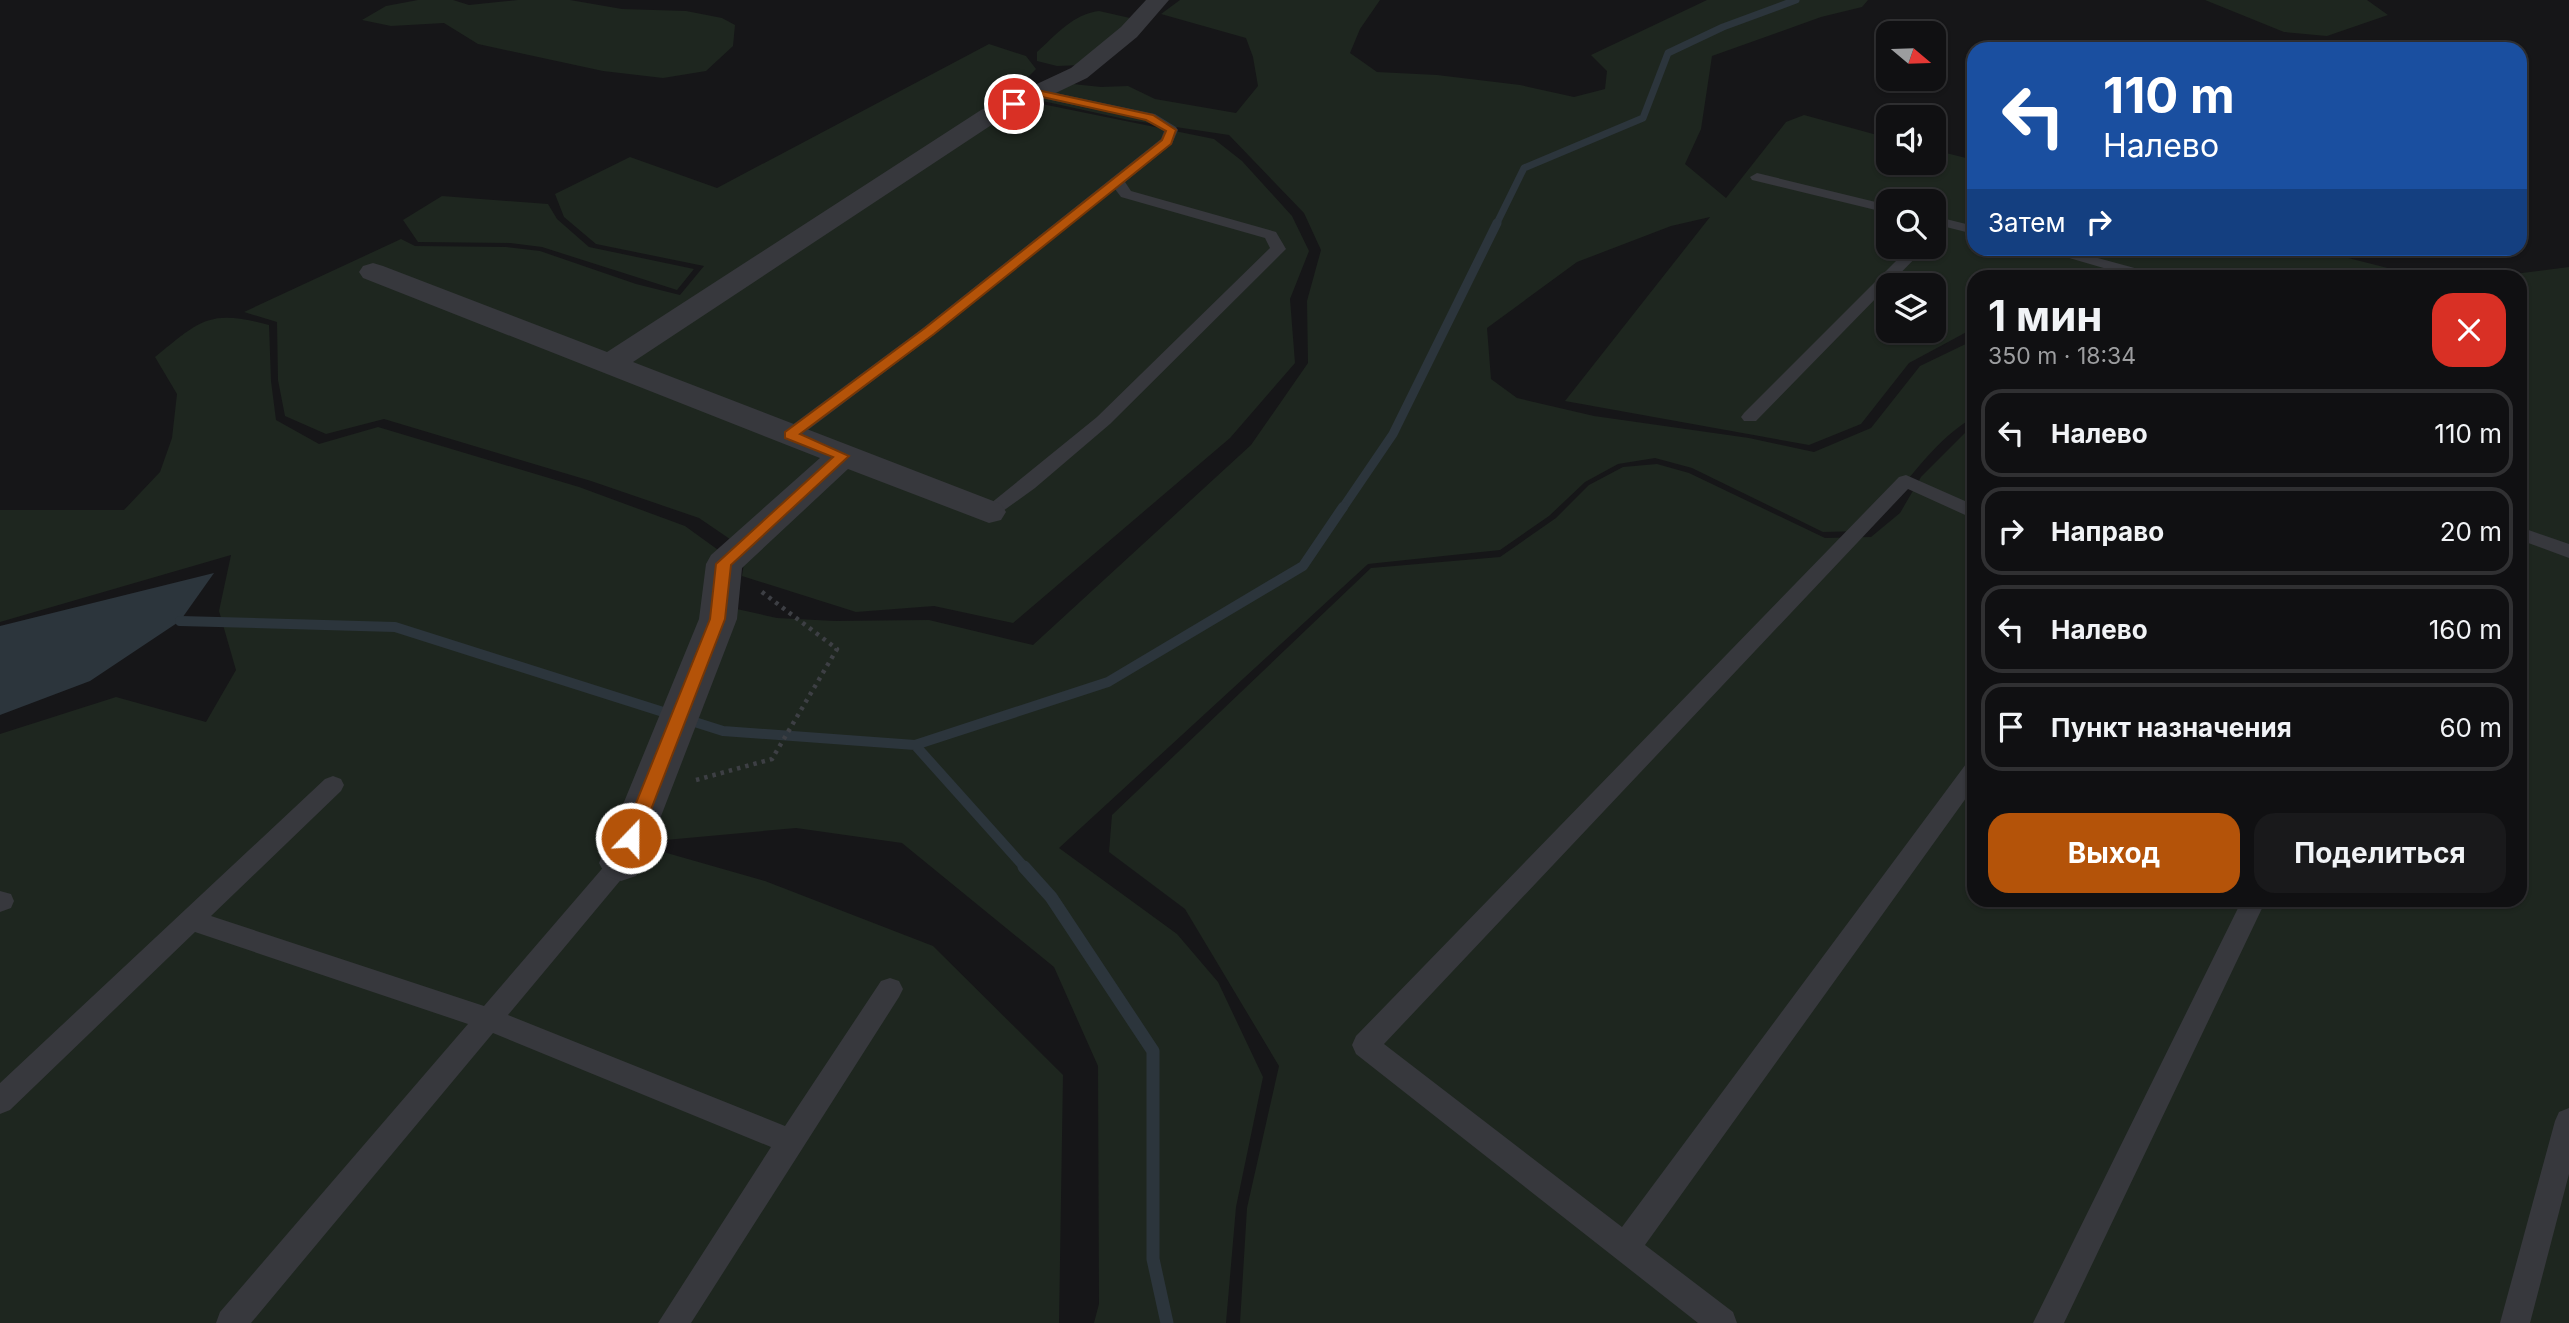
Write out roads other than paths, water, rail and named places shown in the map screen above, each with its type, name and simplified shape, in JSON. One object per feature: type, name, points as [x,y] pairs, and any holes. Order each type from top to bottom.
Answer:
[{"type":"street","points":[[610,364],[990,115],[1079,73],[1129,32],[1158,0]]},
{"type":"street","points":[[373,272],[989,512]]},
{"type":"street","points":[[621,863],[718,619],[724,564],[842,456]]},
{"type":"lane","points":[[790,435],[929,331],[1167,141],[1171,130],[1150,117],[1037,93]]},
{"type":"lane","points":[[1757,177],[1876,206]]},
{"type":"lane","points":[[989,512],[1027,486],[1101,423],[1278,248],[1271,235],[1126,194],[1117,181]]},
{"type":"lane","points":[[1946,225],[1967,229]]},
{"type":"lane","points":[[2072,256],[2124,270]]},
{"type":"lane","points":[[1750,417],[1906,259]]},
{"type":"lane","points":[[1722,1323],[1365,1045],[1906,481],[1967,510]]},
{"type":"lane","points":[[2527,536],[2569,551]]},
{"type":"lane","points":[[1625,1248],[1967,780]]},
{"type":"lane","points":[[0,1101],[333,785]]},
{"type":"lane","points":[[231,1323],[621,863]]},
{"type":"lane","points":[[2048,1323],[2251,907]]},
{"type":"lane","points":[[191,920],[488,1019],[791,1142]]},
{"type":"lane","points":[[673,1323],[890,989]]},
{"type":"lane","points":[[2515,1323],[2569,1121]]},
{"type":"waterway","points":[[1496,225],[1524,168],[1643,118],[1668,53],[1723,27],[1796,0]]},
{"type":"waterway","points":[[1342,509],[1393,434],[1497,223]]},
{"type":"waterway","points":[[915,745],[1108,682],[1303,566],[1343,507]]},
{"type":"waterway","points":[[180,621],[395,627],[723,731],[915,745]]},
{"type":"waterway","points":[[915,745],[1026,869]]},
{"type":"waterway","points":[[1024,867],[1051,897],[1153,1051],[1153,1259],[1167,1323]]}]
